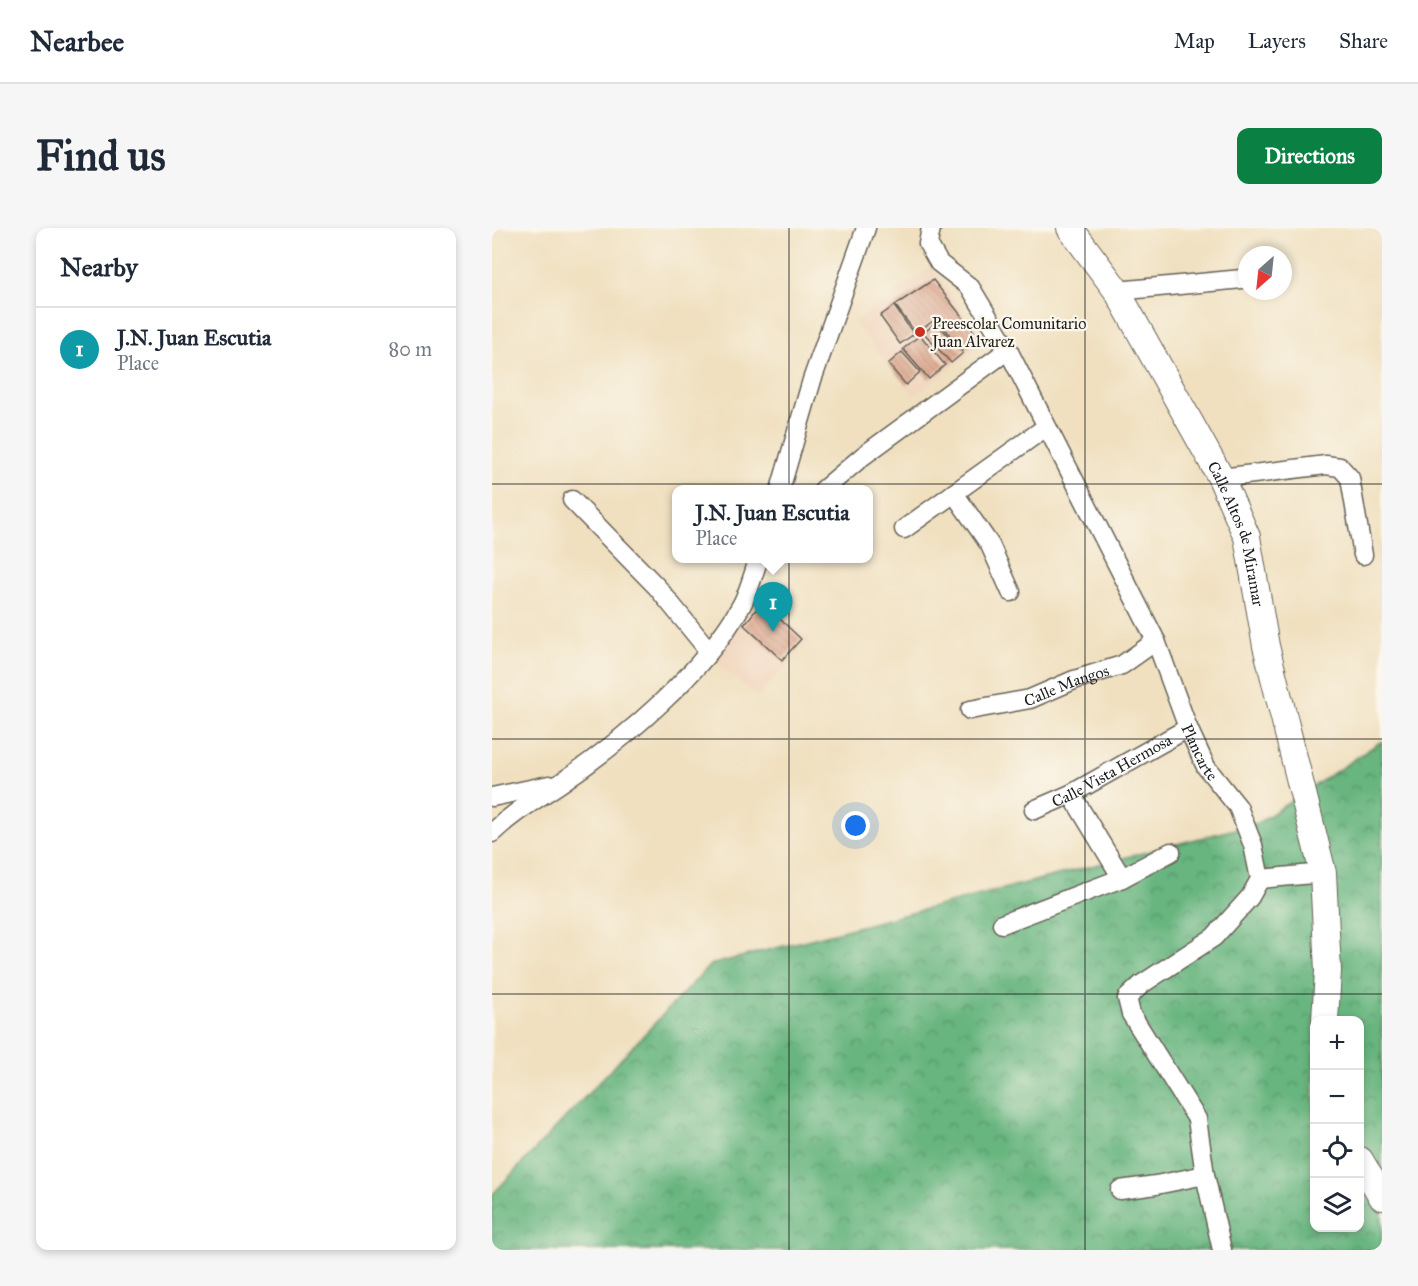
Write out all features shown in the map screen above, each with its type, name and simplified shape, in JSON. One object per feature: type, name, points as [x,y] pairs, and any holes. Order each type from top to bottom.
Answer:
[{"type":"street","points":[[781,485],[812,380],[866,228]]},
{"type":"street","name":"Plancarte","points":[[931,228],[928,244],[939,263],[970,287],[1008,350],[1155,641],[1188,729],[1206,767],[1238,807],[1253,845],[1260,879]]},
{"type":"street","name":"Calle Altos de Miramar","points":[[1070,228],[1117,291],[1221,478],[1247,537],[1266,646],[1323,873],[1328,971],[1325,1016]]},
{"type":"street","points":[[1117,291],[1238,279]]},
{"type":"street","points":[[828,485],[863,456],[1008,350]]},
{"type":"street","points":[[904,529],[1046,427]]},
{"type":"street","points":[[1221,478],[1326,465],[1340,467],[1350,478],[1363,555]]},
{"type":"street","points":[[954,493],[990,545],[1011,592]]},
{"type":"street","points":[[572,500],[657,587],[709,651]]},
{"type":"street","points":[[492,833],[512,814],[563,781],[656,709],[709,651],[742,605],[757,563]]},
{"type":"street","name":"Calle Mangos","points":[[970,710],[1030,699],[1074,680],[1122,665],[1155,641]]},
{"type":"street","name":"Calle Vista Hermosa","points":[[1034,810],[1071,794],[1188,729]]},
{"type":"street","points":[[492,797],[563,781]]},
{"type":"street","points":[[1071,794],[1122,878]]},
{"type":"street","points":[[492,818],[512,814]]},
{"type":"street","points":[[1002,924],[1122,878],[1171,852]]},
{"type":"street","points":[[1222,1250],[1205,1175],[1197,1119],[1131,1014],[1127,998],[1142,984],[1214,937],[1250,897],[1260,879],[1323,873]]},
{"type":"street","points":[[1364,1168],[1382,1197]]},
{"type":"street","points":[[1120,1190],[1205,1175]]},
{"type":"shaded area","name":"Preescolar Comunitario Juan Alvarez","points":[[931,267],[986,342],[914,396],[854,322]]},
{"type":"shaded area","points":[[761,596],[810,641],[757,696],[711,658]]},
{"type":"green space","points":[[1382,741],[1382,1250],[492,1250],[492,1195],[710,965],[1258,823]]},
{"type":"building","points":[[933,280],[980,339],[963,350],[936,319],[916,333],[895,305]]},
{"type":"building","points":[[894,306],[914,334],[900,344],[880,316]]},
{"type":"building","points":[[936,322],[963,353],[951,363],[924,333]]},
{"type":"building","points":[[920,335],[945,365],[929,379],[903,349]]},
{"type":"building","points":[[902,352],[920,372],[906,385],[888,364]]},
{"type":"building","points":[[762,602],[801,639],[782,660],[744,625]]},
{"type":"place","name":"Preescolar Comunitario Juan Alvarez","points":[[920,332]]},
{"type":"place","name":"J.N. Juan Escutia","points":[[773,632]]}]
